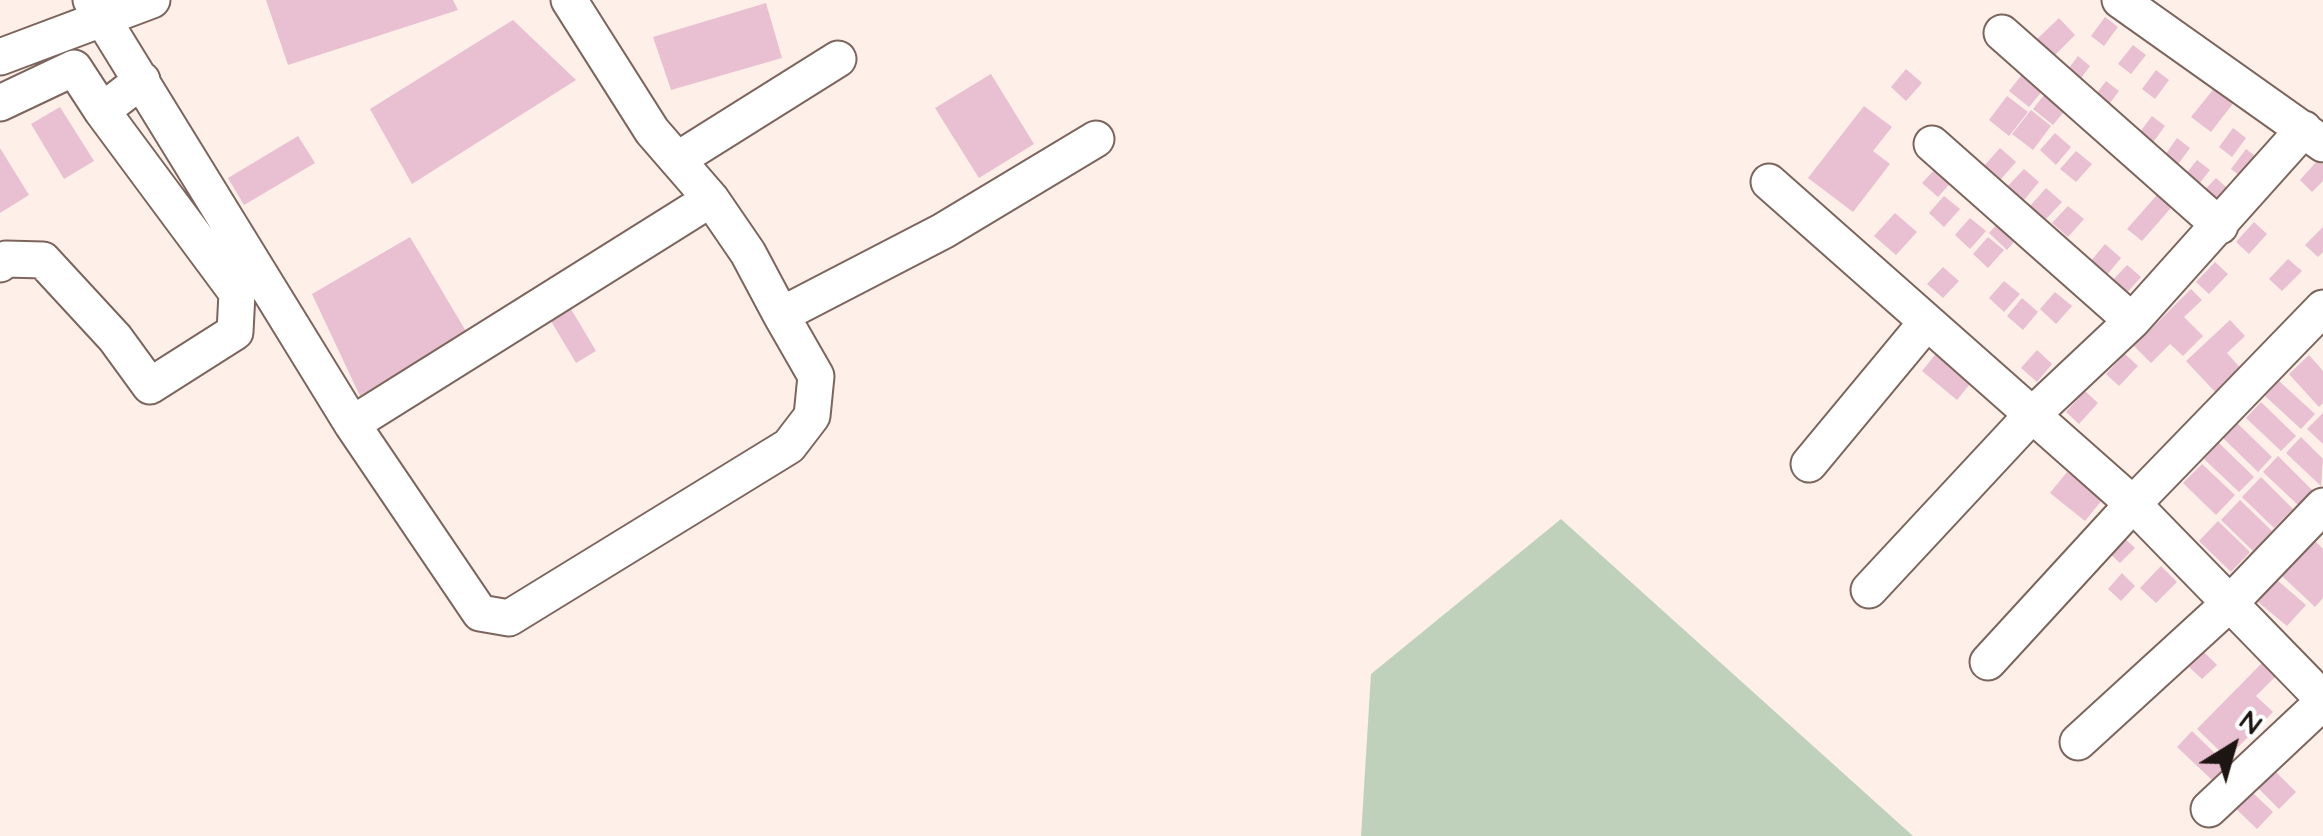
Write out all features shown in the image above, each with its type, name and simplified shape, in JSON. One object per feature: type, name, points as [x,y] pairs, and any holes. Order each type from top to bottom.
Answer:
[{"type":"street","points":[[0,58],[98,9],[152,0]]},
{"type":"street","points":[[98,9],[352,424],[480,613],[508,618],[789,446],[812,416],[816,376],[748,253],[711,199],[652,131],[568,0]]},
{"type":"street","points":[[1869,590],[2031,416],[2132,322],[2220,226],[2313,136],[2120,0]]},
{"type":"street","points":[[2002,34],[2220,226]]},
{"type":"street","points":[[677,160],[838,59]]},
{"type":"street","points":[[0,103],[74,68],[237,292],[235,332],[150,386],[115,338],[43,260],[6,260],[0,264]]},
{"type":"street","points":[[102,110],[142,80]]},
{"type":"street","points":[[781,315],[944,232],[1096,139]]},
{"type":"street","points":[[1932,144],[2132,322]]},
{"type":"street","points":[[1770,182],[2133,504],[2323,701],[2210,808]]},
{"type":"street","points":[[352,424],[711,199]]},
{"type":"street","points":[[1988,662],[2133,504],[2323,308]]},
{"type":"street","points":[[1809,464],[1926,323]]},
{"type":"street","points":[[2078,742],[2230,603],[2323,506]]},
{"type":"green space","points":[[1561,519],[1913,836],[1361,836],[1371,674]]},
{"type":"building","points":[[266,0],[453,0],[458,10],[288,65]]},
{"type":"building","points":[[766,3],[782,58],[671,90],[653,37]]},
{"type":"building","points":[[2105,17],[2118,27],[2104,46],[2091,36]]},
{"type":"building","points":[[2059,18],[2075,35],[2049,61],[2032,44]]},
{"type":"building","points":[[513,20],[576,80],[412,184],[370,109]]},
{"type":"building","points":[[2133,45],[2146,55],[2131,74],[2118,64]]},
{"type":"building","points":[[2078,56],[2090,66],[2076,85],[2063,76]]},
{"type":"building","points":[[2028,67],[2049,83],[2029,107],[2009,91]]},
{"type":"building","points":[[1906,69],[1922,83],[1906,101],[1891,87]]},
{"type":"building","points":[[2156,70],[2169,80],[2155,99],[2142,89]]},
{"type":"building","points":[[991,74],[1034,144],[979,178],[935,108]]},
{"type":"building","points":[[2106,81],[2119,91],[2104,111],[2091,101]]},
{"type":"building","points":[[2052,85],[2072,102],[2053,125],[2033,109]]},
{"type":"building","points":[[2216,86],[2235,101],[2211,132],[2191,117]]},
{"type":"building","points":[[2007,96],[2028,112],[2009,136],[1989,120]]},
{"type":"building","points":[[1864,106],[1892,127],[1873,151],[1890,164],[1853,212],[1808,178]]},
{"type":"building","points":[[60,107],[94,161],[64,179],[31,124]]},
{"type":"building","points":[[2031,110],[2051,126],[2033,150],[2012,134]]},
{"type":"building","points":[[2152,116],[2165,126],[2151,145],[2137,136]]},
{"type":"building","points":[[2233,128],[2246,138],[2232,157],[2219,147]]},
{"type":"building","points":[[2055,133],[2071,147],[2056,165],[2040,150]]},
{"type":"building","points":[[298,136],[315,163],[244,205],[228,178]]},
{"type":"building","points":[[2177,138],[2190,148],[2176,167],[2163,158]]},
{"type":"building","points":[[0,148],[29,195],[0,213]]},
{"type":"building","points":[[2000,148],[2016,162],[2000,180],[1984,166]]},
{"type":"building","points":[[2246,149],[2259,159],[2244,179],[2231,169]]},
{"type":"building","points":[[2076,151],[2092,164],[2076,182],[2060,169]]},
{"type":"building","points":[[2197,160],[2210,170],[2195,189],[2182,179]]},
{"type":"building","points":[[2318,160],[2323,165],[2323,181],[2312,192],[2300,180]]},
{"type":"building","points":[[1938,166],[1954,179],[1938,197],[1922,183]]},
{"type":"building","points":[[2024,169],[2039,182],[2024,200],[2008,186]]},
{"type":"building","points":[[2216,178],[2233,193],[2213,215],[2196,199]]},
{"type":"building","points":[[2046,188],[2062,202],[2046,219],[2030,206]]},
{"type":"building","points":[[2163,188],[2177,201],[2142,241],[2127,229]]},
{"type":"building","points":[[1944,196],[1960,209],[1944,227],[1929,213]]},
{"type":"building","points":[[2068,206],[2084,219],[2068,237],[2052,223]]},
{"type":"building","points":[[1895,213],[1917,232],[1896,255],[1874,236]]},
{"type":"building","points":[[2005,215],[2024,230],[2007,250],[1989,233]]},
{"type":"building","points":[[1970,218],[1986,231],[1970,249],[1955,235]]},
{"type":"building","points":[[2254,222],[2267,234],[2249,254],[2236,242]]},
{"type":"building","points":[[2323,227],[2323,252],[2318,257],[2305,245]]},
{"type":"building","points":[[410,237],[467,333],[360,396],[312,294]]},
{"type":"building","points":[[1988,237],[2004,250],[1988,268],[1973,254]]},
{"type":"building","points":[[2105,244],[2121,258],[2106,276],[2090,262]]},
{"type":"building","points":[[2288,259],[2302,271],[2282,291],[2269,279]]},
{"type":"building","points":[[2215,262],[2228,274],[2209,294],[2196,282]]},
{"type":"building","points":[[2127,265],[2141,277],[2124,296],[2110,283]]},
{"type":"building","points":[[1943,267],[1959,281],[1943,298],[1927,284]]},
{"type":"building","points":[[2004,281],[2020,294],[2004,312],[1989,298]]},
{"type":"building","points":[[2191,289],[2202,300],[2184,317],[2203,336],[2183,356],[2170,344],[2151,363],[2134,346]]},
{"type":"building","points":[[2055,292],[2072,306],[2056,324],[2040,309]]},
{"type":"building","points":[[2022,298],[2038,312],[2023,330],[2007,316]]},
{"type":"building","points":[[571,309],[596,351],[576,363],[551,321]]},
{"type":"building","points":[[2230,320],[2245,336],[2227,353],[2243,371],[2218,395],[2186,361]]},
{"type":"building","points":[[1939,350],[1974,379],[1957,400],[1922,371]]},
{"type":"building","points":[[2037,350],[2052,364],[2037,382],[2021,368]]},
{"type":"building","points":[[2125,354],[2138,366],[2119,386],[2106,374]]},
{"type":"building","points":[[2309,355],[2323,371],[2323,403],[2319,407],[2289,374]]},
{"type":"building","points":[[2279,381],[2315,414],[2301,429],[2265,396]]},
{"type":"building","points":[[2085,391],[2098,403],[2079,424],[2066,412]]},
{"type":"building","points":[[2261,402],[2296,436],[2281,451],[2246,418]]},
{"type":"building","points":[[2323,413],[2323,444],[2307,429]]},
{"type":"building","points":[[2237,423],[2272,457],[2258,472],[2223,438]]},
{"type":"building","points":[[2301,437],[2323,459],[2321,486],[2286,453]]},
{"type":"building","points":[[2219,443],[2254,477],[2239,492],[2204,459]]},
{"type":"building","points":[[2278,456],[2313,491],[2298,505],[2263,472]]},
{"type":"building","points":[[2202,464],[2235,495],[2216,515],[2183,483]]},
{"type":"building","points":[[2067,472],[2102,500],[2085,521],[2050,493]]},
{"type":"building","points":[[2261,477],[2293,509],[2274,528],[2242,497]]},
{"type":"building","points":[[2240,500],[2272,531],[2253,551],[2221,520]]},
{"type":"building","points":[[2218,521],[2250,552],[2231,572],[2199,541]]},
{"type":"building","points":[[2122,536],[2135,548],[2120,563],[2107,551]]},
{"type":"building","points":[[2315,541],[2323,549],[2323,598],[2315,607],[2281,575]]},
{"type":"building","points":[[2161,566],[2177,582],[2156,603],[2140,588]]},
{"type":"building","points":[[2122,573],[2135,586],[2121,601],[2108,589]]},
{"type":"building","points":[[2277,580],[2306,605],[2287,626],[2258,602]]},
{"type":"building","points":[[2204,652],[2217,665],[2202,679],[2189,667]]},
{"type":"building","points":[[2262,663],[2275,677],[2256,696],[2273,712],[2227,758],[2197,729]]},
{"type":"building","points":[[2192,731],[2227,765],[2212,780],[2177,747]]},
{"type":"building","points":[[2273,769],[2296,792],[2279,809],[2256,786]]},
{"type":"building","points":[[2250,790],[2273,812],[2257,829],[2234,807]]}]
